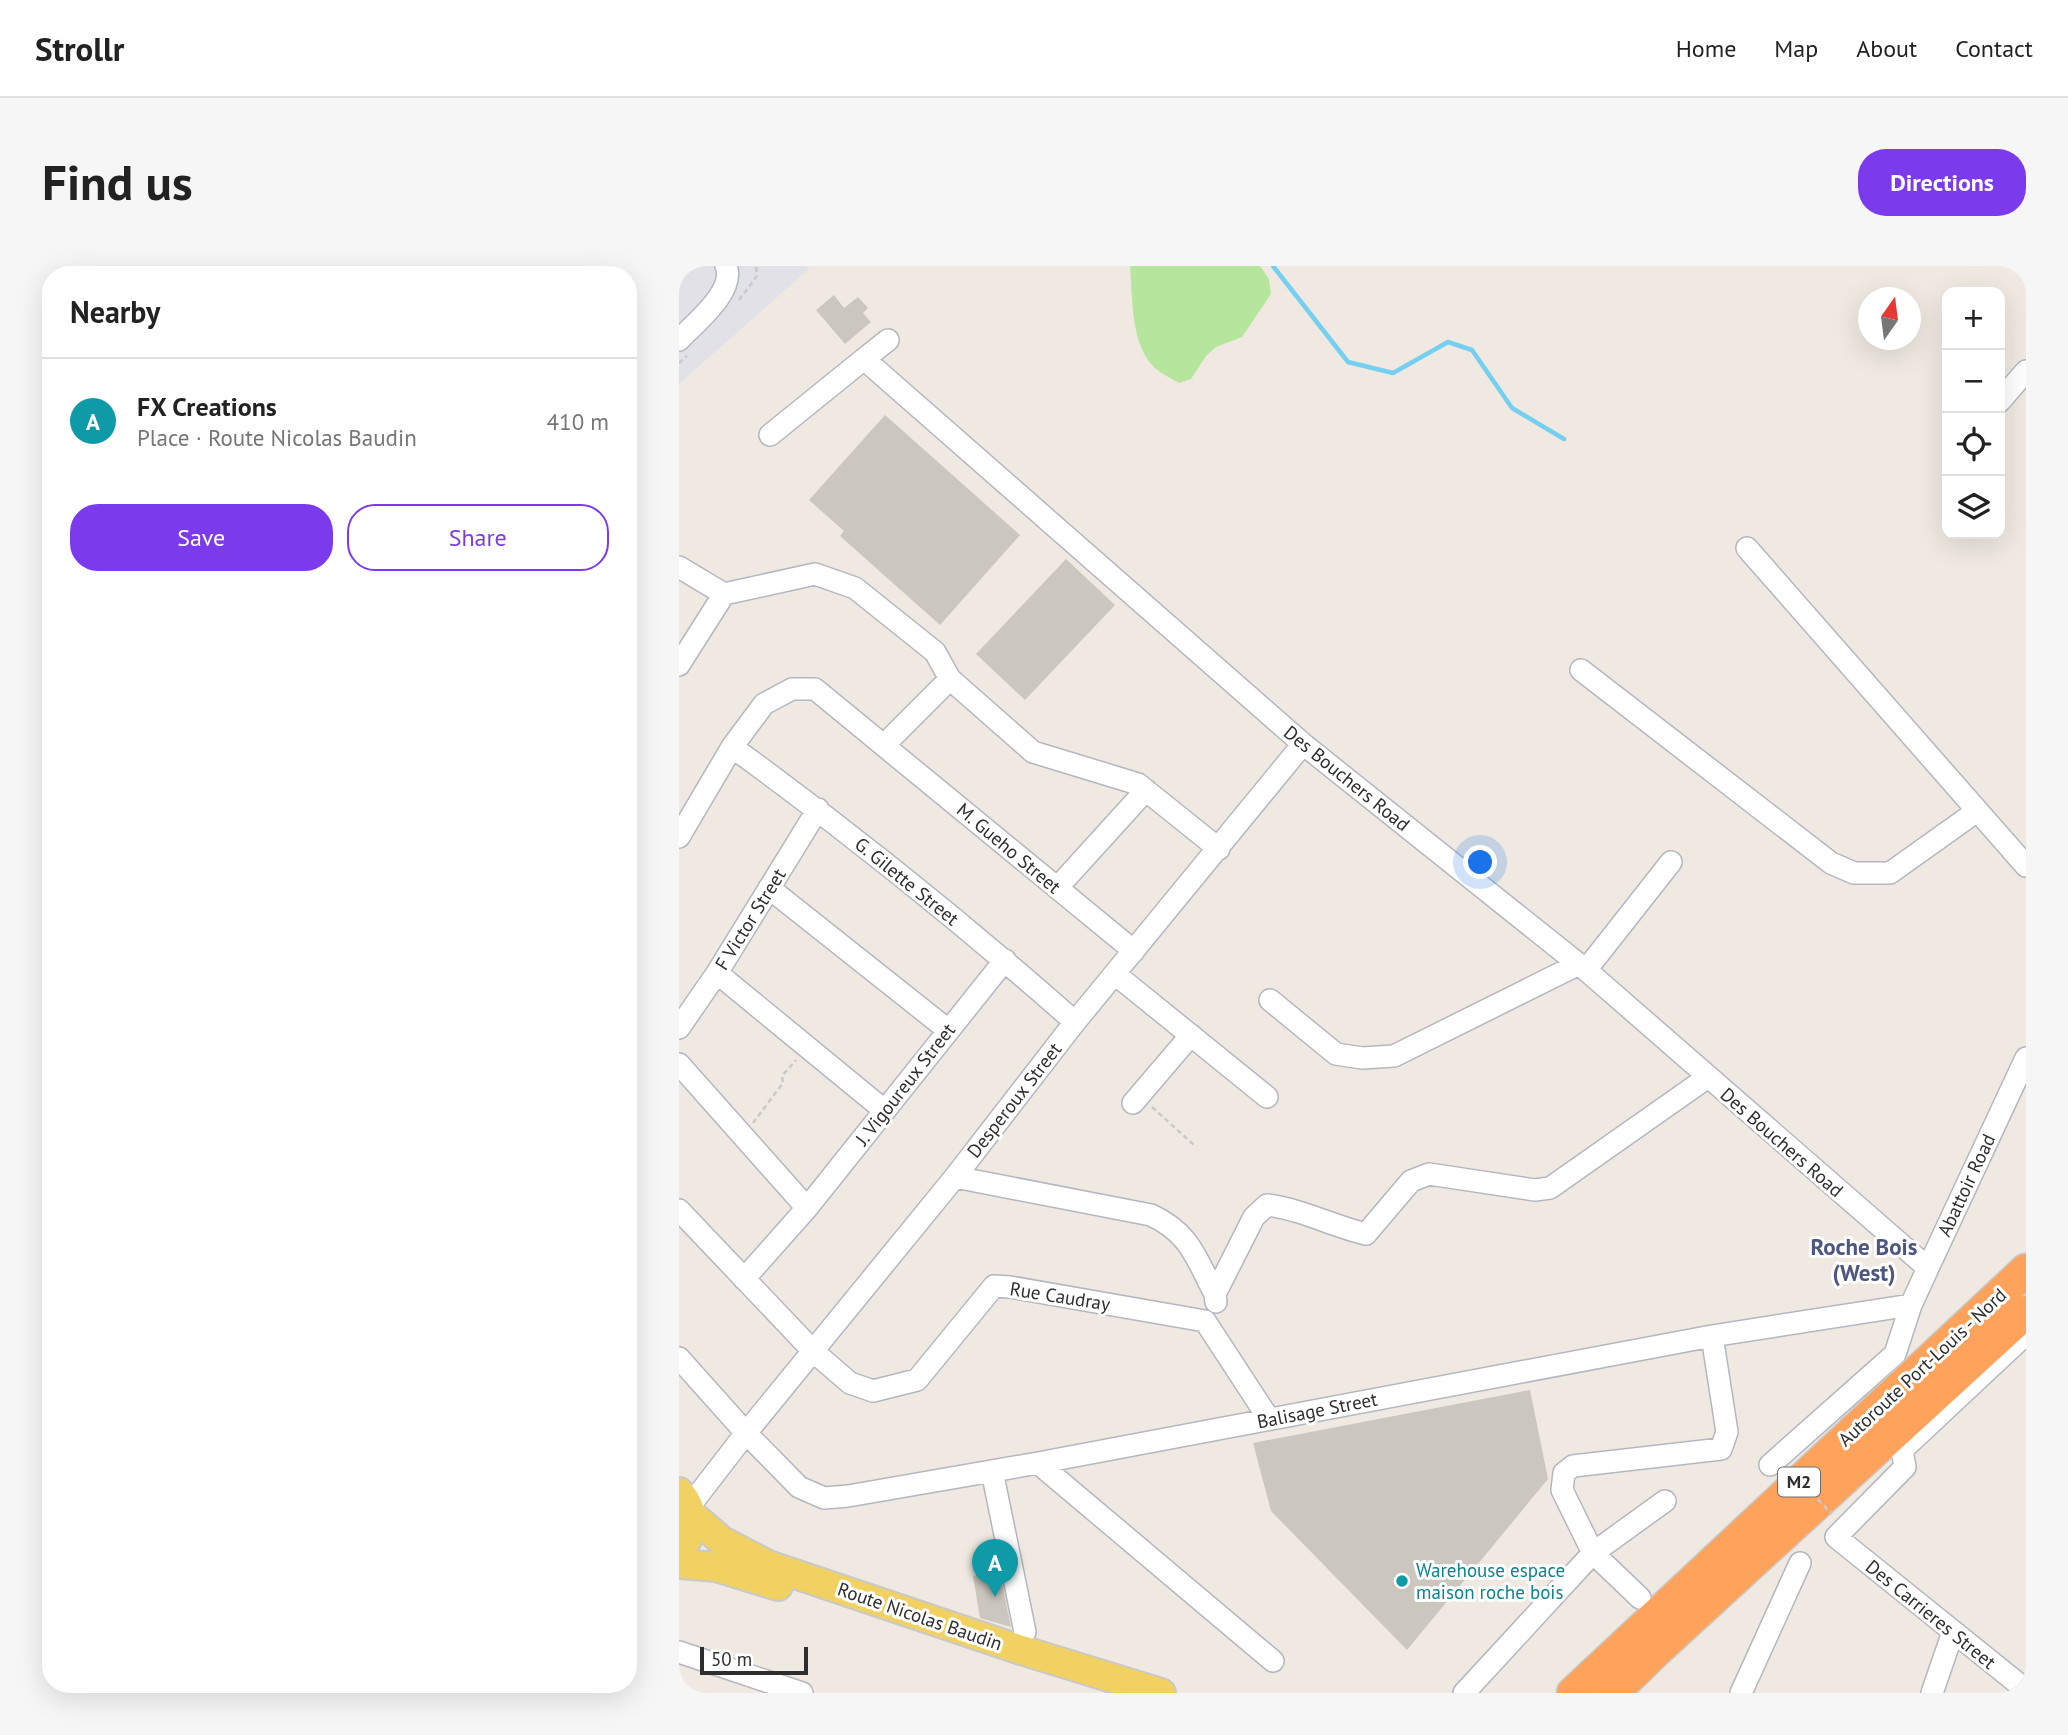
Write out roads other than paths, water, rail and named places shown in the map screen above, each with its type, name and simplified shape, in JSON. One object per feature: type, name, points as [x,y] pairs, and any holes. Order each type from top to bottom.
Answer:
[{"type":"highway","name":"Autoroute Port-Louis - Nord","points":[[1575,1691],[2026,1270]]},
{"type":"highway","name":"M2","points":[[1616,1691],[1656,1651],[2026,1312]]},
{"type":"main road","points":[[679,1552],[689,1538],[685,1500]]},
{"type":"main road","name":"Route Nicolas Baudin","points":[[685,1500],[722,1541],[768,1565],[1021,1650],[1161,1693]]},
{"type":"main road","name":"Route Nicolas Baudin","points":[[679,1564],[716,1567],[1111,1693]]},
{"type":"street","points":[[679,340],[723,294],[728,270],[726,266]]},
{"type":"street","points":[[770,435],[888,340]]},
{"type":"street","name":"Des Bouchers Road","points":[[864,359],[1303,744],[1582,967],[1928,1268]]},
{"type":"street","points":[[2005,395],[2026,371]]},
{"type":"street","points":[[1747,548],[2026,866]]},
{"type":"street","points":[[679,567],[724,594],[815,574],[855,588],[935,652],[950,679],[1033,752],[1138,783],[1219,849]]},
{"type":"street","points":[[679,665],[724,594]]},
{"type":"street","points":[[1581,670],[1831,863],[1854,873],[1890,873],[1977,811]]},
{"type":"street","points":[[884,745],[950,679]]},
{"type":"street","name":"M. Gueho Street","points":[[732,747],[764,704],[792,689],[815,689],[1134,951]]},
{"type":"street","name":"Desperoux Street","points":[[685,1500],[728,1458],[955,1177],[1075,1022],[1303,744]]},
{"type":"street","points":[[682,824],[732,747]]},
{"type":"street","name":"G. Gilette Street","points":[[732,747],[818,809],[1005,960],[1075,1022]]},
{"type":"street","points":[[1057,888],[1146,790]]},
{"type":"street","name":"F Victor Street","points":[[679,1028],[717,973],[818,809]]},
{"type":"street","points":[[1270,1000],[1336,1054],[1362,1058],[1394,1056],[1582,967],[1671,862]]},
{"type":"street","points":[[769,888],[948,1030]]},
{"type":"street","name":"J. Vigoureux Street","points":[[744,1279],[807,1208],[1005,960]]},
{"type":"street","points":[[717,973],[884,1110]]},
{"type":"street","points":[[1115,974],[1267,1097]]},
{"type":"street","points":[[1136,1100],[1191,1035]]},
{"type":"street","name":"Abattoir Road","points":[[1770,1465],[1895,1354],[1911,1305],[2026,1058]]},
{"type":"street","points":[[679,1064],[807,1208]]},
{"type":"street","points":[[1269,1419],[1205,1321],[1216,1306],[1216,1294],[1254,1217],[1267,1205],[1289,1208],[1341,1228],[1366,1234],[1411,1181],[1429,1174],[1535,1190],[1550,1188],[1708,1077]]},
{"type":"street","points":[[955,1177],[1151,1215],[1166,1222],[1184,1237],[1216,1294]]},
{"type":"street","points":[[679,1210],[814,1352]]},
{"type":"street","name":"Rue Caudray","points":[[814,1352],[850,1383],[873,1391],[917,1380],[994,1286],[1205,1321]]},
{"type":"street","name":"Balisage Street","points":[[679,1358],[799,1487],[824,1498],[1038,1463],[1712,1336],[1911,1305]]},
{"type":"street","points":[[1640,1598],[1593,1553],[1562,1490],[1564,1473],[1573,1466],[1721,1449],[1727,1432],[1712,1336]]},
{"type":"street","name":"Des Carrieres Street","points":[[2022,1344],[1902,1450],[1905,1467],[1836,1537],[2026,1690]]},
{"type":"street","points":[[1038,1463],[1273,1661]]},
{"type":"street","points":[[992,1471],[1025,1632]]},
{"type":"street","points":[[1464,1693],[1593,1553],[1665,1501]]},
{"type":"street","points":[[1741,1693],[1800,1563]]},
{"type":"street","points":[[1932,1693],[1953,1632]]},
{"type":"street","points":[[679,1652],[766,1687],[802,1693]]},
{"type":"waterway","points":[[1273,266],[1348,362],[1393,373],[1448,342],[1472,350],[1512,408],[1564,439]]},
{"type":"place","name":"Warehouse espace maison roche bois","points":[[1402,1581]]},
{"type":"place","name":"FX Creations","points":[[995,1597]]},
{"type":"district","name":"Roche Bois (West)","points":[[1864,1260]]}]
